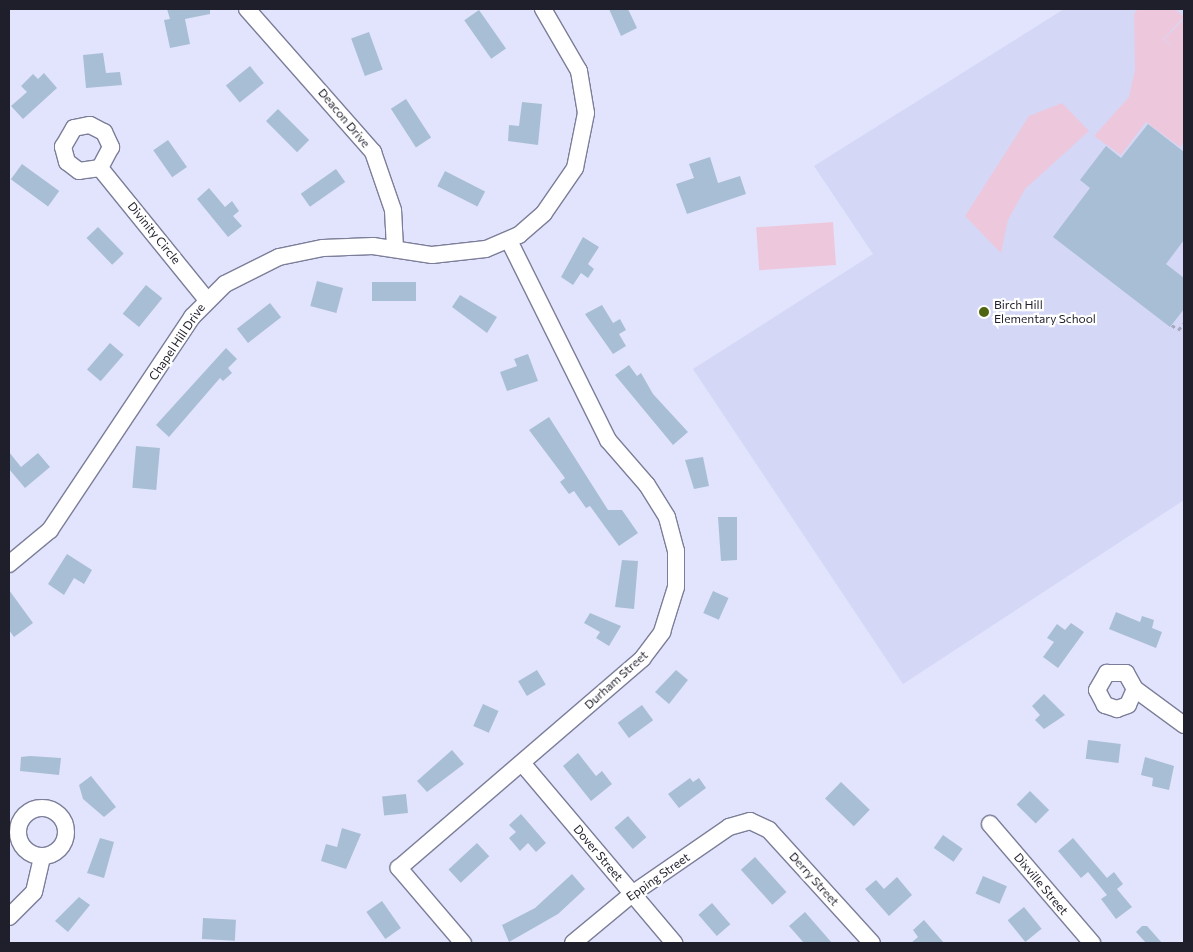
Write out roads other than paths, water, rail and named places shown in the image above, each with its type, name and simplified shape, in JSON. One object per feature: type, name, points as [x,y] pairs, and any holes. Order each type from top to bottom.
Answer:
[{"type":"street","name":"Deacon Drive","points":[[248,9],[373,152],[390,196],[394,249]]},
{"type":"street","points":[[508,241],[557,200],[575,168],[584,134],[579,71],[543,9]]},
{"type":"street","name":"Divinity Circle","points":[[100,168],[206,299]]},
{"type":"street","name":"Chapel Hill Drive","points":[[9,564],[38,542],[70,504],[206,299],[279,257],[348,245],[450,254],[508,241]]},
{"type":"street","name":"Durham Street","points":[[463,943],[399,868],[652,648],[674,602],[677,569],[673,534],[657,499],[608,440],[508,241]]},
{"type":"street","points":[[1136,689],[1184,725]]},
{"type":"street","name":"Dover Street","points":[[522,763],[674,943]]},
{"type":"street","name":"Epping Street","points":[[573,943],[632,894],[729,827],[750,821]]},
{"type":"street","name":"Derry Street","points":[[750,821],[770,830],[872,943]]},
{"type":"street","name":"Dixville Street","points":[[990,824],[1092,943]]},
{"type":"street","points":[[9,917],[34,892],[42,856]]},
{"type":"place","name":"Birch Hill Elementary School","points":[[984,312]]}]
